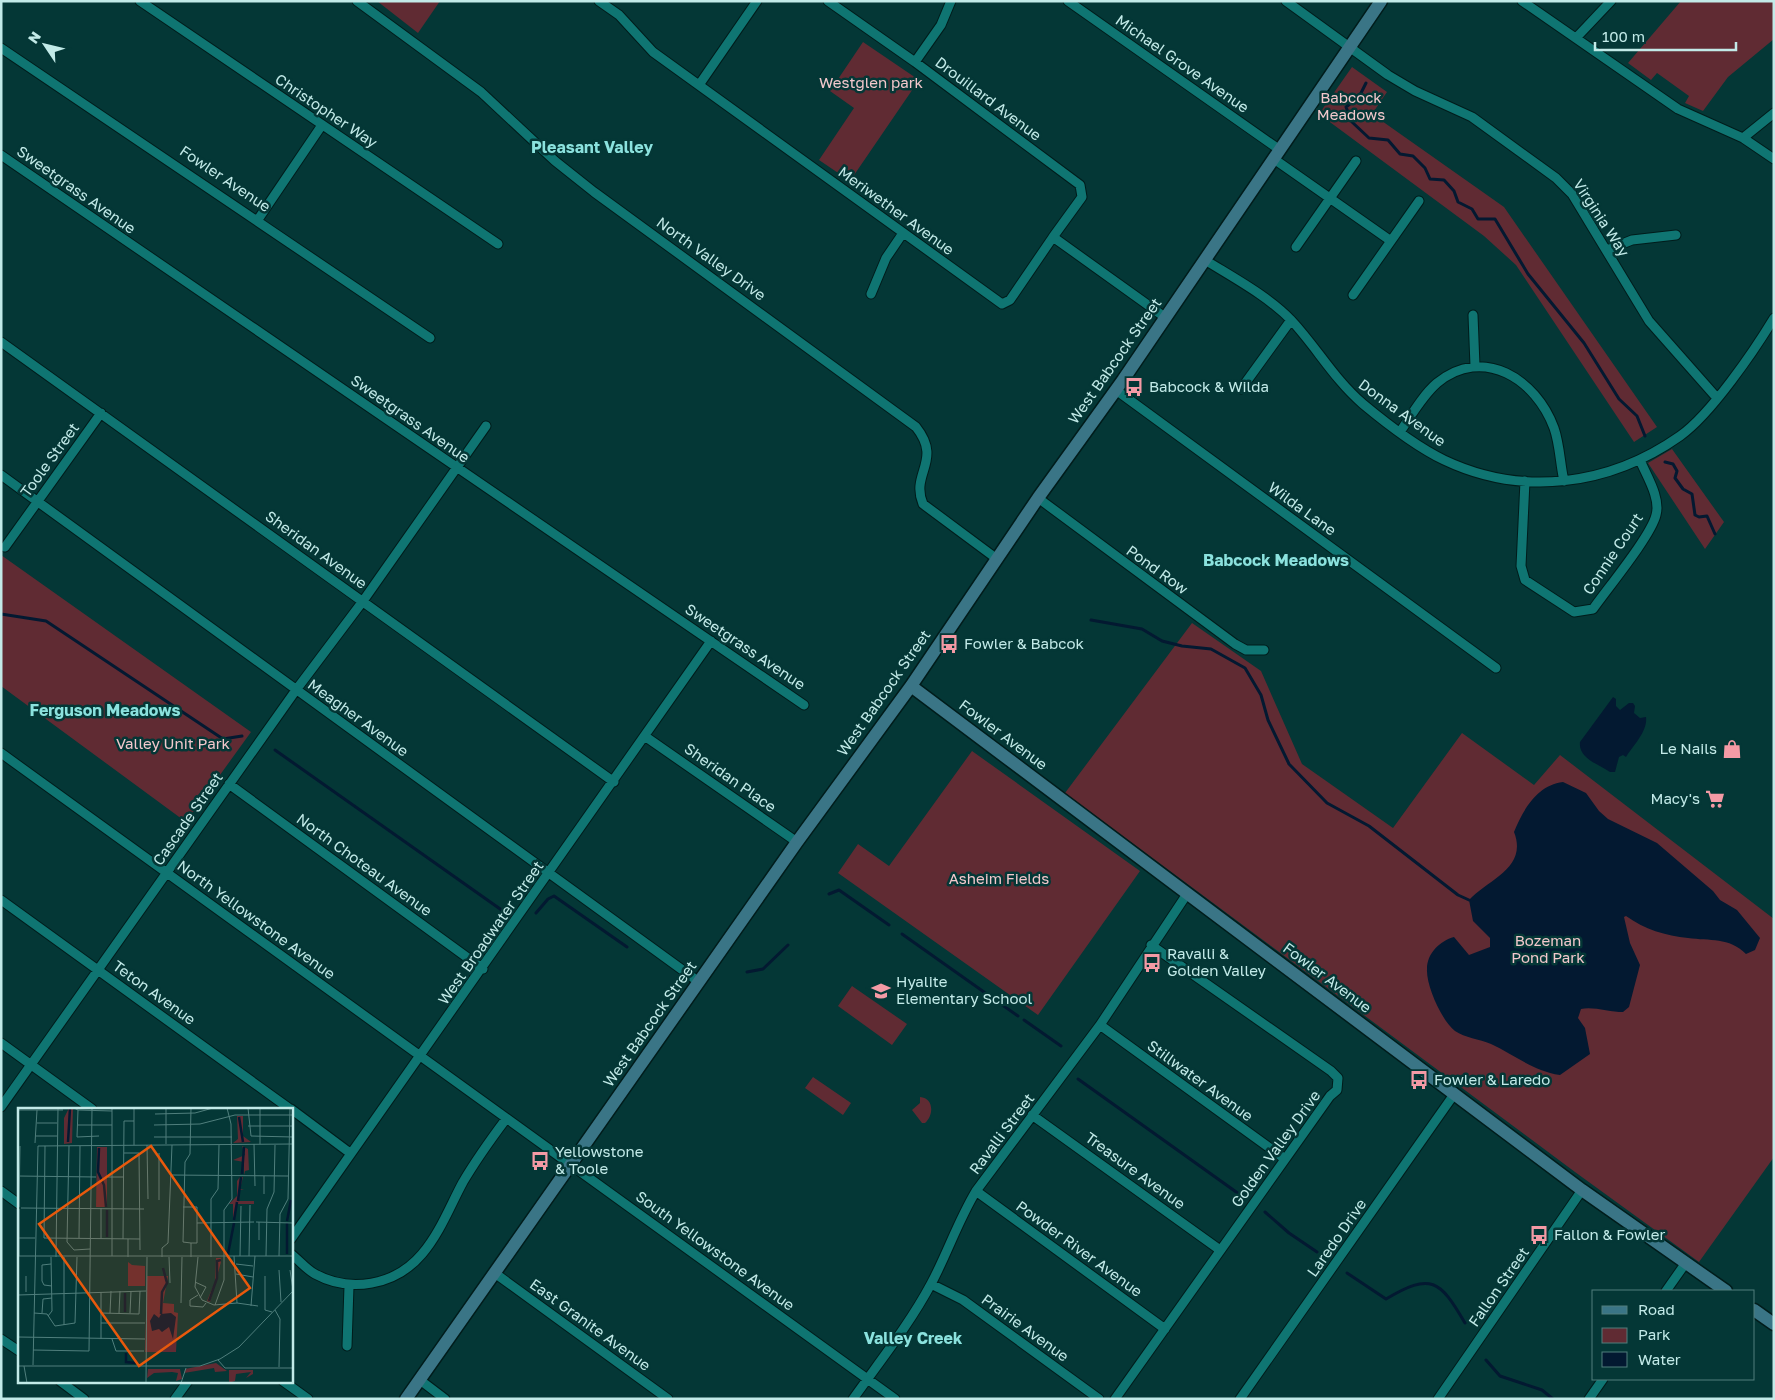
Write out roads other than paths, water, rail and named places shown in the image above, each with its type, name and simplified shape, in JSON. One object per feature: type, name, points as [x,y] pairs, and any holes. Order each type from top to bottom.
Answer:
[{"type":"street","name":"Christopher Way","points":[[140,1],[498,244]]},
{"type":"street","name":"Meriwether Avenue","points":[[599,1],[619,15],[653,52],[1002,304],[1010,300],[1053,237]]},
{"type":"street","points":[[699,85],[758,1]]},
{"type":"street","name":"Drouillard Avenue","points":[[828,1],[915,62],[1080,185],[1082,197],[1053,237]]},
{"type":"street","points":[[915,62],[941,25],[951,1]]},
{"type":"street","name":"Michael Grove Avenue","points":[[1068,1],[1277,154],[1330,198],[1391,241]]},
{"type":"street","name":"Virginia Way","points":[[1286,1],[1414,91],[1472,117],[1556,178],[1572,194],[1650,321],[1717,398]]},
{"type":"street","name":"West Babcock Street","points":[[406,1399],[496,1274],[798,842],[911,686],[1038,498],[1166,318],[1380,1]]},
{"type":"street","points":[[1522,1],[1678,109],[1743,138],[1774,159]]},
{"type":"street","points":[[1576,38],[1611,1]]},
{"type":"street","name":"North Valley Drive","points":[[361,3],[481,92],[555,161],[594,192],[916,427],[924,437],[929,454],[921,480],[923,504],[997,559]]},
{"type":"street","name":"Fowler Avenue","points":[[1,48],[430,338]]},
{"type":"street","points":[[1743,138],[1774,113]]},
{"type":"street","points":[[257,221],[322,124]]},
{"type":"street","name":"Sweetgrass Avenue","points":[[1,155],[804,705]]},
{"type":"street","points":[[1296,247],[1356,161]]},
{"type":"street","points":[[1354,295],[1418,201]]},
{"type":"street","points":[[871,294],[886,258],[903,233]]},
{"type":"street","points":[[1607,250],[1632,240],[1676,235]]},
{"type":"street","points":[[1053,237],[1166,318]]},
{"type":"street","name":"Donna Avenue","points":[[1205,260],[1270,302],[1291,320],[1343,386],[1400,432],[1444,460],[1477,473],[1538,483],[1597,476],[1640,460],[1681,436],[1717,398],[1774,318]]},
{"type":"street","points":[[1473,314],[1475,366]]},
{"type":"street","points":[[1241,389],[1291,320]]},
{"type":"street","name":"Sheridan Avenue","points":[[1,342],[614,782]]},
{"type":"street","points":[[1400,432],[1436,384],[1451,374],[1475,366],[1505,371],[1532,391],[1554,427],[1564,481]]},
{"type":"street","name":"Wilda Lane","points":[[1116,390],[1496,668]]},
{"type":"street","name":"Toole Street","points":[[5,548],[37,500],[101,413]]},
{"type":"street","name":"Cascade Street","points":[[1,1107],[229,784],[363,601],[486,426]]},
{"type":"street","name":"Connie Court","points":[[1524,481],[1520,566],[1525,580],[1574,612],[1593,609],[1645,536],[1656,515],[1656,500],[1640,460]]},
{"type":"street","name":"Meagher Avenue","points":[[1,475],[700,982]]},
{"type":"street","name":"Pond Row","points":[[1038,498],[1235,644],[1246,650],[1264,650]]},
{"type":"street","name":"West Broadwater Street","points":[[292,1238],[350,1152],[421,1056],[550,874],[712,641]]},
{"type":"street","name":"Fowler Avenue","points":[[911,686],[1582,1190],[1724,1290]]},
{"type":"street","name":"Sheridan Place","points":[[646,736],[798,842]]},
{"type":"street","name":"North Yellowstone Avenue","points":[[1,752],[421,1056]]},
{"type":"street","name":"North Choteau Avenue","points":[[229,784],[483,968]]},
{"type":"street","name":"Ravalli Street","points":[[853,1399],[907,1323],[931,1284],[960,1218],[976,1191],[1100,1025],[1151,945],[1187,894]]},
{"type":"street","name":"Teton Avenue","points":[[1,900],[290,1108]]},
{"type":"street","name":"Golden Valley Drive","points":[[1115,1399],[1330,1096],[1337,1090],[1338,1078],[1331,1071],[1151,945]]},
{"type":"street","name":"Stillwater Avenue","points":[[1100,1025],[1285,1159]]},
{"type":"street","points":[[1,1043],[91,1108]]},
{"type":"street","name":"South Yellowstone Avenue","points":[[421,1056],[895,1399]]},
{"type":"street","name":"Laredo Drive","points":[[1240,1399],[1455,1093]]},
{"type":"street","name":"Teton Avenue","points":[[292,1110],[350,1152]]},
{"type":"street","name":"Treasure Avenue","points":[[1032,1115],[1220,1250]]},
{"type":"street","points":[[292,1255],[314,1273],[349,1286],[375,1284],[398,1273],[421,1256],[442,1225],[468,1175],[506,1119]]},
{"type":"street","name":"Fallon Street","points":[[1438,1399],[1582,1190]]},
{"type":"street","name":"Powder River Avenue","points":[[976,1191],[1165,1329]]},
{"type":"street","points":[[1,1192],[18,1203]]},
{"type":"street","points":[[1667,1290],[1685,1264]]},
{"type":"street","name":"East Granite Avenue","points":[[496,1274],[668,1399]]},
{"type":"street","name":"Prairie Avenue","points":[[931,1284],[963,1300],[1099,1399]]},
{"type":"street","points":[[347,1346],[349,1286]]},
{"type":"street","points":[[1755,1311],[1774,1324]]},
{"type":"street","points":[[1,1339],[18,1350]]},
{"type":"street","points":[[420,1380],[445,1399]]},
{"type":"street","points":[[1589,1399],[1602,1380]]},
{"type":"street","points":[[61,1382],[84,1399]]},
{"type":"street","points":[[175,1399],[187,1382]]},
{"type":"street","points":[[284,1382],[308,1399]]},
{"type":"water","points":[[1613,697],[1616,699],[1616,706],[1620,710],[1629,703],[1633,703],[1635,706],[1634,713],[1640,718],[1646,717],[1646,722],[1645,728],[1626,757],[1623,755],[1619,757],[1615,772],[1610,772],[1585,756],[1580,748],[1580,742]]},
{"type":"water","points":[[1563,782],[1586,793],[1599,811],[1608,819],[1657,843],[1713,891],[1720,900],[1737,910],[1760,938],[1755,950],[1746,954],[1726,942],[1663,934],[1640,925],[1626,916],[1624,917],[1630,943],[1640,965],[1629,1007],[1623,1012],[1590,1008],[1581,1009],[1578,1018],[1585,1028],[1590,1054],[1560,1075],[1541,1070],[1491,1044],[1455,1031],[1445,1019],[1436,1003],[1429,984],[1427,969],[1429,958],[1435,948],[1444,941],[1454,937],[1469,955],[1490,947],[1490,938],[1473,921],[1469,900],[1496,879],[1511,864],[1516,855],[1517,844],[1514,832],[1532,800],[1546,788]]},
{"type":"waterway","points":[[1366,83],[1359,97],[1346,107],[1352,122],[1369,138],[1388,140],[1400,154],[1413,156],[1425,168],[1430,179],[1444,180],[1454,191],[1458,202],[1472,209],[1478,219],[1495,219],[1528,274],[1584,343],[1619,399],[1637,416],[1645,436]]},
{"type":"waterway","points":[[1665,462],[1673,464],[1677,471],[1675,478],[1683,489],[1692,494],[1695,515],[1699,517],[1707,516],[1715,534]]},
{"type":"waterway","points":[[1,614],[46,621],[223,739],[242,736]]},
{"type":"waterway","points":[[1091,620],[1142,629],[1162,641],[1182,646],[1211,649],[1245,668],[1261,695],[1268,720],[1289,764],[1327,803],[1369,826],[1458,895],[1469,900]]},
{"type":"waterway","points":[[275,750],[503,911]]},
{"type":"waterway","points":[[829,894],[839,890],[889,925]]},
{"type":"waterway","points":[[536,913],[548,899],[554,896],[627,947]]},
{"type":"waterway","points":[[902,934],[1018,1016]]},
{"type":"waterway","points":[[747,972],[763,969],[788,945]]},
{"type":"waterway","points":[[1024,1020],[1061,1046]]},
{"type":"waterway","points":[[1078,1079],[1239,1194]]},
{"type":"waterway","points":[[1265,1212],[1289,1233],[1317,1252]]},
{"type":"waterway","points":[[1347,1273],[1386,1299],[1414,1285],[1424,1283],[1433,1285],[1441,1289],[1448,1297],[1465,1323]]},
{"type":"waterway","points":[[1486,1360],[1500,1376],[1542,1390],[1553,1399]]},
{"type":"place","name":"Babcock & Wilda","points":[[1134,387]]},
{"type":"place","name":"Fowler & Babcok","points":[[949,644]]},
{"type":"place","name":"Le Nails","points":[[1732,749]]},
{"type":"place","name":"Macy's","points":[[1715,799]]},
{"type":"place","name":"Ravalli & Golden Valley","points":[[1152,963]]},
{"type":"place","name":"Hyalite Elementary School","points":[[881,991]]},
{"type":"place","name":"Fowler & Laredo","points":[[1419,1080]]},
{"type":"place","name":"Yellowstone & Toole","points":[[540,1161]]},
{"type":"place","name":"Fallon & Fowler","points":[[1539,1235]]},
{"type":"district","name":"Pleasant Valley","points":[[592,147]]},
{"type":"district","name":"Babcock Meadows","points":[[1276,560]]},
{"type":"district","name":"Ferguson Meadows","points":[[105,710]]},
{"type":"district","name":"Valley Creek","points":[[913,1338]]},
{"type":"park label","name":"Westglen park","points":[[871,83]]},
{"type":"park label","name":"Valley Unit Park","points":[[173,744]]},
{"type":"park label","name":"Asheim Fields","points":[[999,879]]},
{"type":"park label","name":"Bozeman Pond Park","points":[[1548,950]]}]
